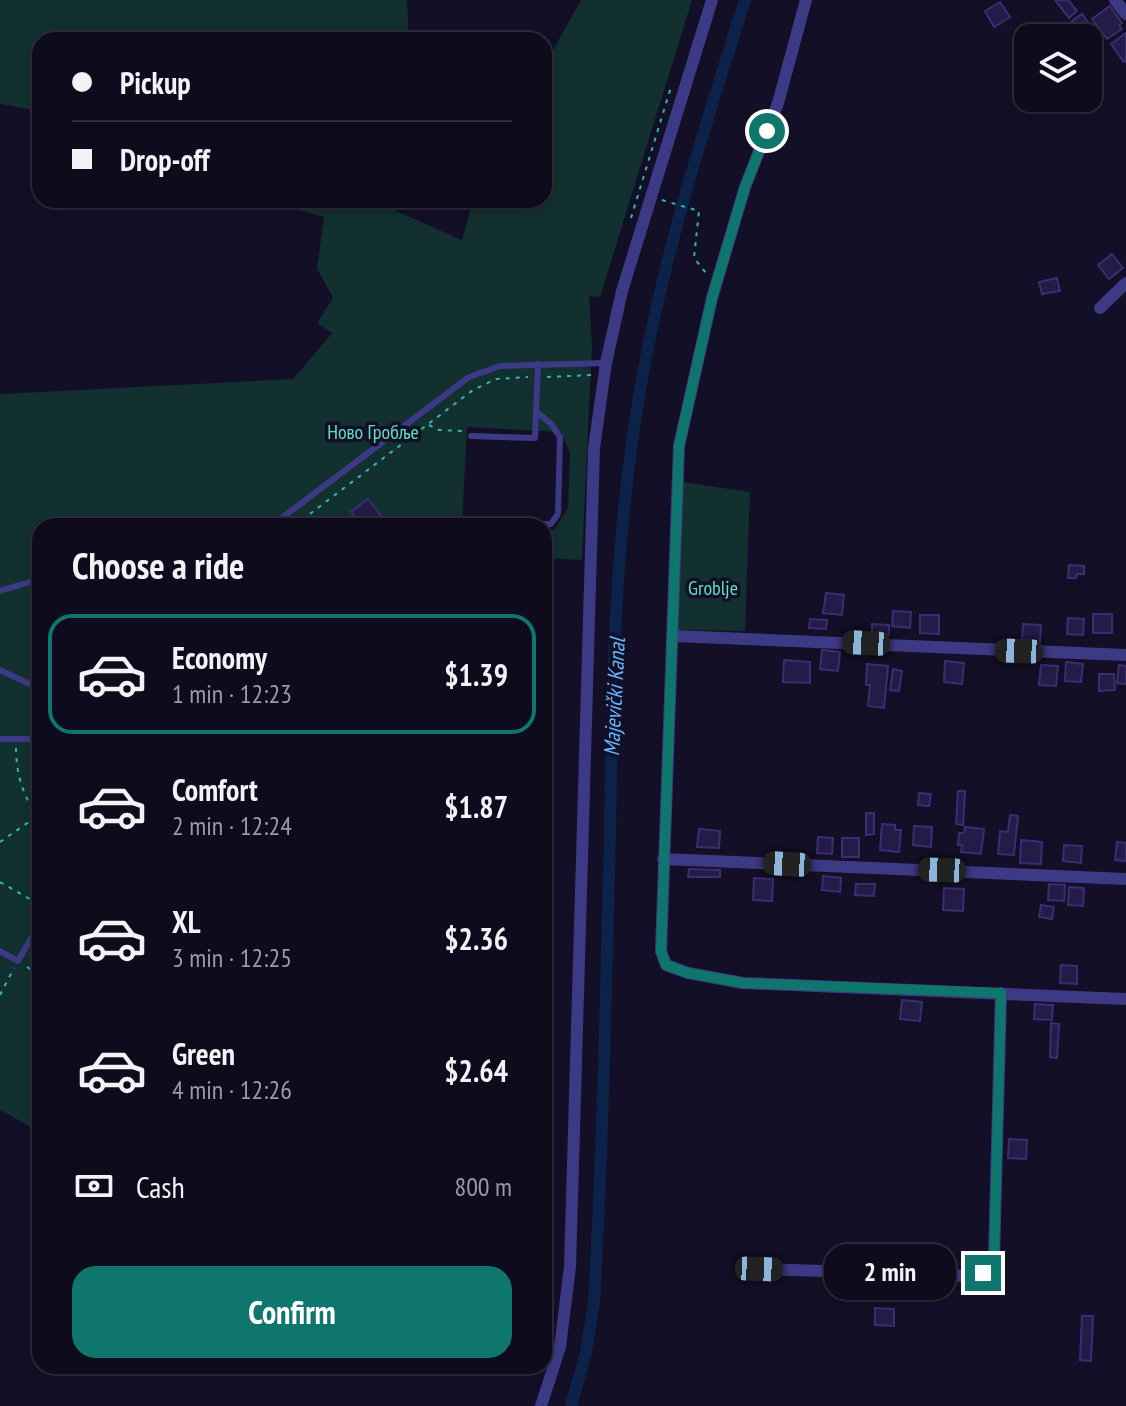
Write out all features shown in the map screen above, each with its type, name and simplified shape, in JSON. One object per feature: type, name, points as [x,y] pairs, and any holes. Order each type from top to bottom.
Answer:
[{"type":"street","points":[[552,1372],[560,1347],[570,1267],[594,448],[605,369],[622,291],[712,0]]},
{"type":"street","points":[[806,0],[778,103],[745,187],[717,282],[679,446],[661,951],[666,965],[688,973],[743,983],[1126,999]]},
{"type":"street","points":[[1115,0],[1126,14]]},
{"type":"street","points":[[1100,308],[1126,283]]},
{"type":"street","points":[[674,636],[1126,655]]},
{"type":"street","points":[[663,859],[1126,879]]},
{"type":"street","points":[[759,1269],[972,1276],[987,1271],[994,1259],[1001,993]]},
{"type":"street","points":[[541,1406],[551,1374]]},
{"type":"lane","points":[[282,518],[469,377],[500,366],[538,364],[605,369]]},
{"type":"lane","points":[[471,436],[535,438],[538,364]]},
{"type":"lane","points":[[536,411],[560,437],[558,514],[552,523]]},
{"type":"lane","points":[[0,591],[32,581]]},
{"type":"lane","points":[[0,670],[32,685]]},
{"type":"lane","points":[[0,739],[32,739]]},
{"type":"lane","points":[[0,951],[18,961],[32,937]]},
{"type":"path","points":[[673,203],[693,209],[701,216],[694,258],[717,282]]},
{"type":"path","points":[[305,518],[486,383],[605,369]]},
{"type":"path","points":[[429,424],[439,430],[470,431],[471,436]]},
{"type":"path","points":[[16,739],[18,776],[32,808]]},
{"type":"path","points":[[0,842],[32,820]]},
{"type":"path","points":[[0,882],[32,900]]},
{"type":"path","points":[[0,995],[18,961],[32,970]]},
{"type":"green space","points":[[0,0],[407,0],[409,32],[32,32],[32,110],[0,104]]},
{"type":"green space","name":"Ново Гробље","points":[[581,0],[692,0],[600,297],[589,296],[592,344],[582,560],[552,558],[552,530],[568,508],[570,453],[561,432],[467,427],[462,518],[32,518],[32,1128],[0,1110],[0,394],[293,379],[332,333],[317,323],[333,298],[317,268],[324,217],[290,208],[394,208],[462,240],[471,208],[552,208],[552,52]]},
{"type":"green space","name":"Groblje","points":[[683,482],[750,492],[745,631],[678,630]]},
{"type":"building","points":[[1055,0],[1068,0],[1077,11],[1069,18]]},
{"type":"building","points":[[1000,2],[1010,17],[994,27],[985,11]]},
{"type":"building","points":[[1110,6],[1122,23],[1119,25],[1122,29],[1107,39],[1102,32],[1102,24],[1096,24],[1092,19]]},
{"type":"building","points":[[1082,14],[1089,24],[1075,24],[1072,21]]},
{"type":"building","points":[[1126,33],[1126,61],[1124,62],[1111,44]]},
{"type":"building","points":[[1112,254],[1123,268],[1109,279],[1098,265]]},
{"type":"building","points":[[1057,278],[1060,291],[1042,294],[1039,282]]},
{"type":"building","points":[[368,499],[383,518],[356,518],[351,512]]},
{"type":"building","points":[[1069,565],[1084,566],[1084,574],[1068,578]]},
{"type":"building","points":[[826,593],[844,595],[842,615],[823,613]]},
{"type":"building","points":[[893,611],[911,612],[910,628],[892,626]]},
{"type":"building","points":[[1093,614],[1112,614],[1112,633],[1093,633]]},
{"type":"building","points":[[920,615],[939,615],[939,634],[920,633]]},
{"type":"building","points":[[1068,618],[1084,619],[1083,635],[1067,634]]},
{"type":"building","points":[[810,619],[827,620],[826,629],[809,628]]},
{"type":"building","points":[[872,624],[889,625],[889,635],[872,634]]},
{"type":"building","points":[[1023,624],[1041,625],[1040,642],[1022,641]]},
{"type":"building","points":[[822,650],[840,652],[838,671],[820,669]]},
{"type":"building","points":[[784,660],[810,662],[810,683],[783,682]]},
{"type":"building","points":[[945,661],[964,663],[962,684],[944,682]]},
{"type":"building","points":[[1066,662],[1083,664],[1081,682],[1065,681]]},
{"type":"building","points":[[867,664],[888,666],[884,708],[868,706],[870,685],[866,685]]},
{"type":"building","points":[[1041,665],[1058,666],[1056,686],[1039,685]]},
{"type":"building","points":[[1119,665],[1126,666],[1126,684],[1117,683]]},
{"type":"building","points":[[893,669],[902,671],[899,691],[890,690]]},
{"type":"building","points":[[1099,674],[1114,674],[1115,690],[1099,691]]},
{"type":"building","points":[[958,791],[965,791],[963,825],[956,824]]},
{"type":"building","points":[[919,793],[931,794],[929,806],[918,805]]},
{"type":"building","points":[[866,813],[874,813],[874,834],[866,835]]},
{"type":"building","points":[[1010,815],[1018,816],[1014,855],[998,854],[1000,831],[1008,832]]},
{"type":"building","points":[[882,824],[895,825],[895,830],[901,830],[899,852],[880,850]]},
{"type":"building","points":[[914,826],[932,827],[931,847],[913,845]]},
{"type":"building","points":[[965,827],[984,829],[981,854],[961,852],[959,833],[964,833]]},
{"type":"building","points":[[699,829],[720,831],[719,848],[697,847]]},
{"type":"building","points":[[818,837],[833,838],[832,854],[817,853]]},
{"type":"building","points":[[842,838],[859,838],[859,857],[842,857]]},
{"type":"building","points":[[1021,840],[1042,842],[1041,864],[1020,863]]},
{"type":"building","points":[[1117,842],[1126,843],[1126,861],[1115,860]]},
{"type":"building","points":[[1064,845],[1082,846],[1081,863],[1063,861]]},
{"type":"building","points":[[689,869],[720,870],[720,877],[688,877]]},
{"type":"building","points":[[823,876],[841,878],[840,892],[822,890]]},
{"type":"building","points":[[754,878],[773,879],[772,901],[753,900]]},
{"type":"building","points":[[856,884],[875,884],[874,896],[855,895]]},
{"type":"building","points":[[1049,884],[1065,885],[1064,901],[1048,900]]},
{"type":"building","points":[[1069,887],[1084,888],[1083,906],[1068,905]]},
{"type":"building","points":[[944,888],[964,889],[963,911],[943,910]]},
{"type":"building","points":[[1041,905],[1054,907],[1052,919],[1039,917]]},
{"type":"building","points":[[1061,965],[1077,966],[1077,984],[1060,983]]},
{"type":"building","points":[[902,1000],[922,1002],[920,1021],[900,1019]]},
{"type":"building","points":[[1035,1004],[1053,1005],[1052,1020],[1034,1019]]},
{"type":"building","points":[[1051,1023],[1059,1024],[1057,1058],[1050,1057]]},
{"type":"building","points":[[1009,1139],[1027,1140],[1026,1159],[1008,1158]]},
{"type":"building","points":[[873,1282],[887,1283],[886,1300],[872,1299]]},
{"type":"building","points":[[875,1308],[894,1309],[894,1326],[875,1325]]},
{"type":"building","points":[[1082,1316],[1093,1316],[1091,1361],[1080,1360]]},
{"type":"waterway","name":"Majevički Kanal","points":[[571,1406],[586,1352],[594,1302],[604,1067],[613,680],[627,479],[643,374],[666,265],[745,0]]},
{"type":"route","points":[[767,131],[745,187],[712,298],[679,446],[675,485],[674,636],[661,951],[666,965],[688,973],[743,983],[1001,993],[994,1259],[992,1266],[983,1273]]}]
